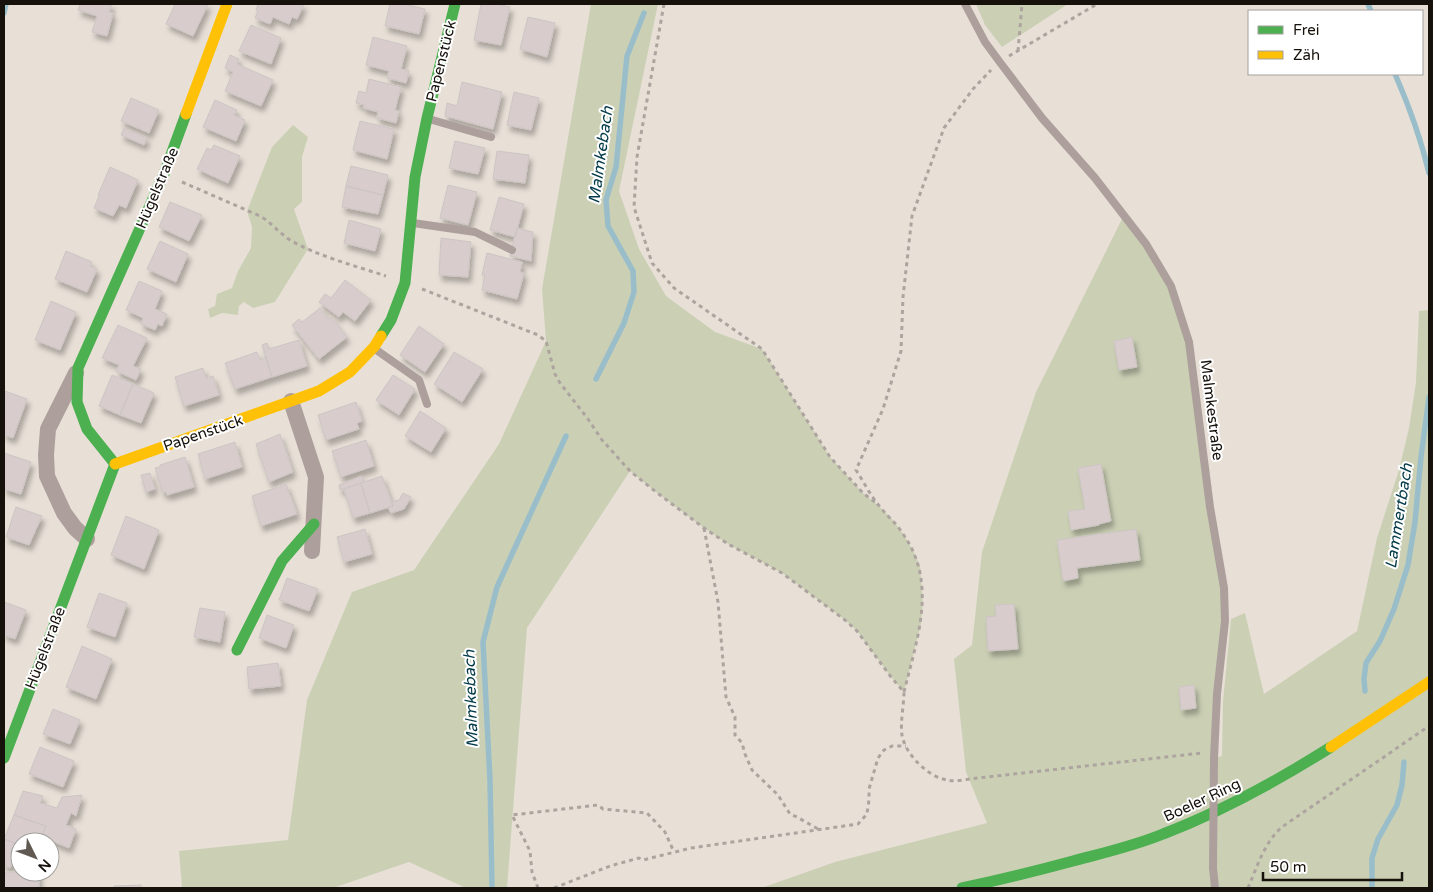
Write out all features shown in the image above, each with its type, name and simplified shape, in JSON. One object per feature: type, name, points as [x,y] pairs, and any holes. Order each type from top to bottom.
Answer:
[{"type":"street","name":"Hügelstraße","points":[[87,539],[75,528],[64,513],[48,476],[46,455],[48,429],[78,368],[164,174],[227,4]]},
{"type":"street","name":"Papenstück","points":[[115,464],[319,391],[350,372],[374,347],[391,320],[405,283],[415,177],[454,4]]},
{"type":"street","name":"Hügelstraße","points":[[4,758],[115,464],[87,429],[77,402],[78,368]]},
{"type":"street","points":[[291,401],[316,477],[312,551]]},
{"type":"street","points":[[237,650],[282,561],[314,524]]},
{"type":"street","name":"Boeler Ring","points":[[962,888],[1105,853],[1164,834],[1219,810],[1289,773],[1354,733],[1429,682]]},
{"type":"lane","name":"Malmkestraße","points":[[965,4],[985,42],[999,61],[1042,118],[1095,178],[1146,244],[1171,286],[1189,342],[1210,507],[1224,588],[1225,621],[1216,694],[1214,755],[1213,868],[1215,888]]},
{"type":"lane","name":"Papenstück","points":[[427,118],[491,137]]},
{"type":"lane","points":[[411,222],[474,232],[512,250]]},
{"type":"lane","points":[[374,347],[419,380],[427,404]]},
{"type":"path","points":[[664,4],[637,157],[634,207],[652,263],[674,288],[762,349],[830,457],[863,493],[880,507]]},
{"type":"path","points":[[1018,51],[1022,4]]},
{"type":"path","points":[[1097,4],[999,61],[973,89],[944,128],[912,216],[903,297],[901,352],[883,409],[856,470],[880,507],[904,535],[920,566],[923,603],[921,624],[904,692],[902,735],[906,746],[933,776],[948,780],[978,778],[1214,755]]},
{"type":"path","points":[[164,174],[260,216],[270,222],[290,240],[308,249],[405,283],[538,334],[546,341],[555,374],[560,383],[616,457],[630,471],[704,528],[728,544],[782,573],[845,620],[857,631],[904,692]]},
{"type":"path","points":[[704,528],[718,602],[726,697],[734,717],[735,735],[742,743],[752,770],[778,795],[790,814],[818,830]]},
{"type":"path","points":[[1248,888],[1268,844],[1282,827],[1429,726]]},
{"type":"path","points":[[554,888],[610,866],[639,858],[642,860],[691,848],[858,824],[867,814],[868,790],[878,758],[884,750],[892,746],[906,746]]},
{"type":"path","points":[[538,888],[532,872],[530,851],[512,816],[598,805],[603,809],[647,813],[665,832],[674,852]]},
{"type":"green space","points":[[591,4],[658,4],[619,191],[639,249],[666,296],[715,332],[762,349],[830,457],[863,493],[892,519],[914,552],[920,566],[923,603],[921,624],[904,692],[857,631],[845,620],[782,573],[728,544],[704,528],[630,471],[527,628],[507,888],[466,888],[409,862],[333,888],[182,888],[179,851],[288,840],[307,700],[352,592],[414,570],[499,444],[546,341],[542,289]]},
{"type":"green space","points":[[976,4],[1068,4],[1002,47],[985,25]]},
{"type":"green space","points":[[293,125],[308,137],[302,157],[302,202],[294,209],[308,249],[275,302],[253,308],[244,302],[239,306],[238,315],[222,313],[210,318],[208,309],[215,306],[217,294],[232,288],[238,271],[251,248],[252,227],[247,211],[272,147]]},
{"type":"green space","points":[[1124,215],[1171,286],[1189,342],[1224,588],[1214,758],[1222,756],[1223,701],[1231,619],[1245,613],[1264,694],[1357,631],[1377,538],[1399,470],[1409,428],[1416,382],[1419,311],[1429,310],[1429,888],[761,888],[835,862],[987,823],[966,772],[954,659],[972,645],[982,552],[1036,392]]},
{"type":"building","points":[[80,4],[112,4],[109,12],[113,13],[107,36],[92,32],[97,16],[78,10]]},
{"type":"building","points":[[175,4],[208,4],[193,36],[166,24]]},
{"type":"building","points":[[258,4],[304,4],[297,19],[292,17],[289,24],[273,17],[270,24],[255,18]]},
{"type":"building","points":[[390,4],[404,4],[425,9],[419,34],[385,26]]},
{"type":"building","points":[[481,4],[497,4],[510,7],[501,45],[474,40]]},
{"type":"building","points":[[528,17],[555,23],[547,57],[520,49]]},
{"type":"building","points":[[251,25],[281,38],[271,64],[239,51]]},
{"type":"building","points":[[373,37],[407,46],[401,69],[409,71],[406,83],[387,78],[389,71],[366,65]]},
{"type":"building","points":[[230,55],[239,59],[237,64],[273,80],[261,106],[225,91],[233,72],[225,68]]},
{"type":"building","points":[[369,79],[401,87],[395,110],[399,111],[396,123],[377,118],[378,112],[363,108],[364,105],[356,103],[359,91],[366,93]]},
{"type":"building","points":[[462,82],[502,92],[493,129],[445,116],[447,103],[457,106]]},
{"type":"building","points":[[514,92],[539,98],[531,130],[507,125]]},
{"type":"building","points":[[131,98],[159,110],[149,133],[121,121]]},
{"type":"building","points":[[215,100],[237,110],[234,115],[245,120],[236,141],[203,127]]},
{"type":"building","points":[[360,121],[394,129],[387,159],[353,150]]},
{"type":"building","points":[[124,128],[147,138],[144,145],[121,135]]},
{"type":"building","points":[[455,141],[485,148],[478,174],[449,168]]},
{"type":"building","points":[[214,145],[240,156],[228,183],[197,169],[207,148],[211,150]]},
{"type":"building","points":[[497,151],[529,155],[525,183],[493,179]]},
{"type":"building","points":[[351,166],[388,175],[383,195],[346,186]]},
{"type":"building","points":[[110,167],[138,180],[126,208],[119,205],[113,216],[94,208]]},
{"type":"building","points":[[448,185],[477,192],[468,225],[440,218]]},
{"type":"building","points":[[346,186],[383,195],[378,214],[342,207]]},
{"type":"building","points":[[499,197],[524,204],[515,237],[490,230]]},
{"type":"building","points":[[170,202],[202,215],[189,241],[159,227]]},
{"type":"building","points":[[349,220],[381,229],[375,251],[344,243]]},
{"type":"building","points":[[517,228],[533,232],[531,261],[510,256]]},
{"type":"building","points":[[441,238],[471,242],[468,277],[439,275]]},
{"type":"building","points":[[160,241],[188,254],[176,282],[147,269]]},
{"type":"building","points":[[66,251],[92,262],[90,266],[97,269],[87,292],[55,279]]},
{"type":"building","points":[[487,253],[522,262],[520,272],[524,273],[517,299],[482,290],[485,275],[482,275]]},
{"type":"building","points":[[345,280],[371,300],[355,321],[343,312],[339,317],[319,302],[325,294],[331,298]]},
{"type":"building","points":[[139,281],[162,291],[155,309],[167,314],[162,326],[158,324],[155,330],[141,324],[143,318],[126,310]]},
{"type":"building","points":[[51,301],[76,312],[60,350],[35,340]]},
{"type":"building","points":[[320,308],[328,319],[331,317],[347,337],[319,359],[292,325],[299,319],[302,322]]},
{"type":"building","points":[[118,325],[147,338],[133,366],[141,369],[136,380],[116,371],[119,365],[102,358]]},
{"type":"building","points":[[419,326],[444,344],[425,372],[400,355]]},
{"type":"building","points":[[1132,337],[1137,367],[1119,370],[1114,341]]},
{"type":"building","points":[[299,340],[307,366],[272,377],[262,345],[267,343],[269,349]]},
{"type":"building","points":[[257,352],[260,360],[266,357],[272,377],[235,389],[225,363]]},
{"type":"building","points":[[454,352],[483,369],[462,402],[434,384]]},
{"type":"building","points":[[203,368],[206,378],[213,376],[219,395],[184,406],[175,377]]},
{"type":"building","points":[[112,375],[133,384],[120,415],[99,406]]},
{"type":"building","points":[[393,375],[415,389],[399,415],[376,400]]},
{"type":"building","points":[[133,384],[154,393],[141,423],[120,415]]},
{"type":"building","points":[[5,391],[27,399],[13,438],[4,435]]},
{"type":"building","points":[[356,402],[362,421],[357,423],[359,429],[326,440],[318,415]]},
{"type":"building","points":[[420,411],[446,428],[431,452],[405,436]]},
{"type":"building","points":[[280,434],[293,472],[269,482],[256,444]]},
{"type":"building","points":[[366,440],[374,466],[341,477],[332,451]]},
{"type":"building","points":[[235,442],[242,467],[205,479],[198,454]]},
{"type":"building","points":[[4,453],[31,462],[21,494],[4,489]]},
{"type":"building","points":[[185,457],[194,487],[167,495],[166,492],[163,493],[155,468]]},
{"type":"building","points":[[1101,464],[1111,521],[1071,530],[1068,511],[1085,509],[1078,468]]},
{"type":"building","points":[[150,473],[155,489],[146,492],[141,475]]},
{"type":"building","points":[[362,476],[364,482],[340,490],[339,485]]},
{"type":"building","points":[[382,476],[393,506],[370,513],[361,483]]},
{"type":"building","points":[[361,483],[370,513],[353,518],[344,489]]},
{"type":"building","points":[[286,484],[297,514],[261,526],[252,496]]},
{"type":"building","points":[[403,493],[411,497],[404,509],[391,513],[388,507],[393,506],[391,502],[399,500]]},
{"type":"building","points":[[16,507],[42,516],[29,545],[6,537]]},
{"type":"building","points":[[126,516],[159,530],[144,569],[111,555]]},
{"type":"building","points":[[365,529],[372,554],[344,562],[337,537]]},
{"type":"building","points":[[1136,529],[1140,560],[1077,568],[1078,578],[1063,581],[1057,540]]},
{"type":"building","points":[[287,578],[318,589],[309,611],[279,600]]},
{"type":"building","points":[[99,593],[127,603],[115,637],[87,627]]},
{"type":"building","points":[[4,602],[26,610],[15,639],[4,635]]},
{"type":"building","points":[[1014,604],[1018,649],[988,651],[986,617],[996,616],[995,605]]},
{"type":"building","points":[[200,608],[225,612],[220,642],[194,637]]},
{"type":"building","points":[[267,615],[294,625],[286,648],[259,638]]},
{"type":"building","points":[[82,646],[112,659],[96,699],[66,687]]},
{"type":"building","points":[[278,663],[281,686],[249,689],[247,667]]},
{"type":"building","points":[[1194,685],[1196,708],[1181,710],[1179,687]]},
{"type":"building","points":[[53,709],[80,720],[70,744],[43,734]]},
{"type":"building","points":[[40,747],[74,761],[63,787],[29,774]]},
{"type":"building","points":[[23,791],[43,796],[40,803],[57,808],[62,797],[82,795],[76,816],[71,813],[66,825],[76,829],[69,848],[60,844],[60,832],[44,832],[46,826],[14,815]]},
{"type":"building","points":[[14,815],[46,826],[44,832],[10,832],[10,841],[4,839]]},
{"type":"building","points":[[4,839],[10,841],[10,868],[4,865]]},
{"type":"building","points":[[4,872],[10,872],[10,882],[39,882],[39,888],[4,888]]},
{"type":"building","points":[[141,885],[141,888],[114,888],[114,886]]},
{"type":"waterway","points":[[4,13],[6,4]]},
{"type":"waterway","name":"Lammertbach","points":[[1368,4],[1371,10]]},
{"type":"waterway","name":"Malmkebach","points":[[596,379],[624,323],[634,292],[633,271],[608,226],[606,200],[616,167],[627,56],[644,13]]},
{"type":"waterway","name":"Lammertbach","points":[[1395,75],[1414,123],[1429,173]]},
{"type":"waterway","name":"Lammertbach","points":[[1365,691],[1366,663],[1380,641],[1394,609],[1408,565],[1415,522],[1429,397]]},
{"type":"waterway","name":"Malmkebach","points":[[492,888],[490,780],[483,642],[497,587],[566,436]]},
{"type":"waterway","name":"Lammertbach","points":[[1372,888],[1372,858],[1378,839],[1397,805],[1402,785],[1404,762]]},
{"type":"traffic: fast","points":[[381,336],[391,320],[405,283],[415,177],[427,118],[455,4]]},
{"type":"traffic: fast","points":[[4,758],[115,464],[87,429],[77,402],[78,368],[164,174],[186,114]]},
{"type":"traffic: fast","points":[[237,650],[282,561],[314,524]]},
{"type":"traffic: fast","points":[[962,888],[1059,865],[1152,838],[1228,805],[1290,772],[1331,747]]},
{"type":"traffic: slow","points":[[186,114],[227,4]]},
{"type":"traffic: slow","points":[[115,464],[319,391],[350,372],[374,347],[381,336]]},
{"type":"traffic: slow","points":[[1331,747],[1429,682]]}]
